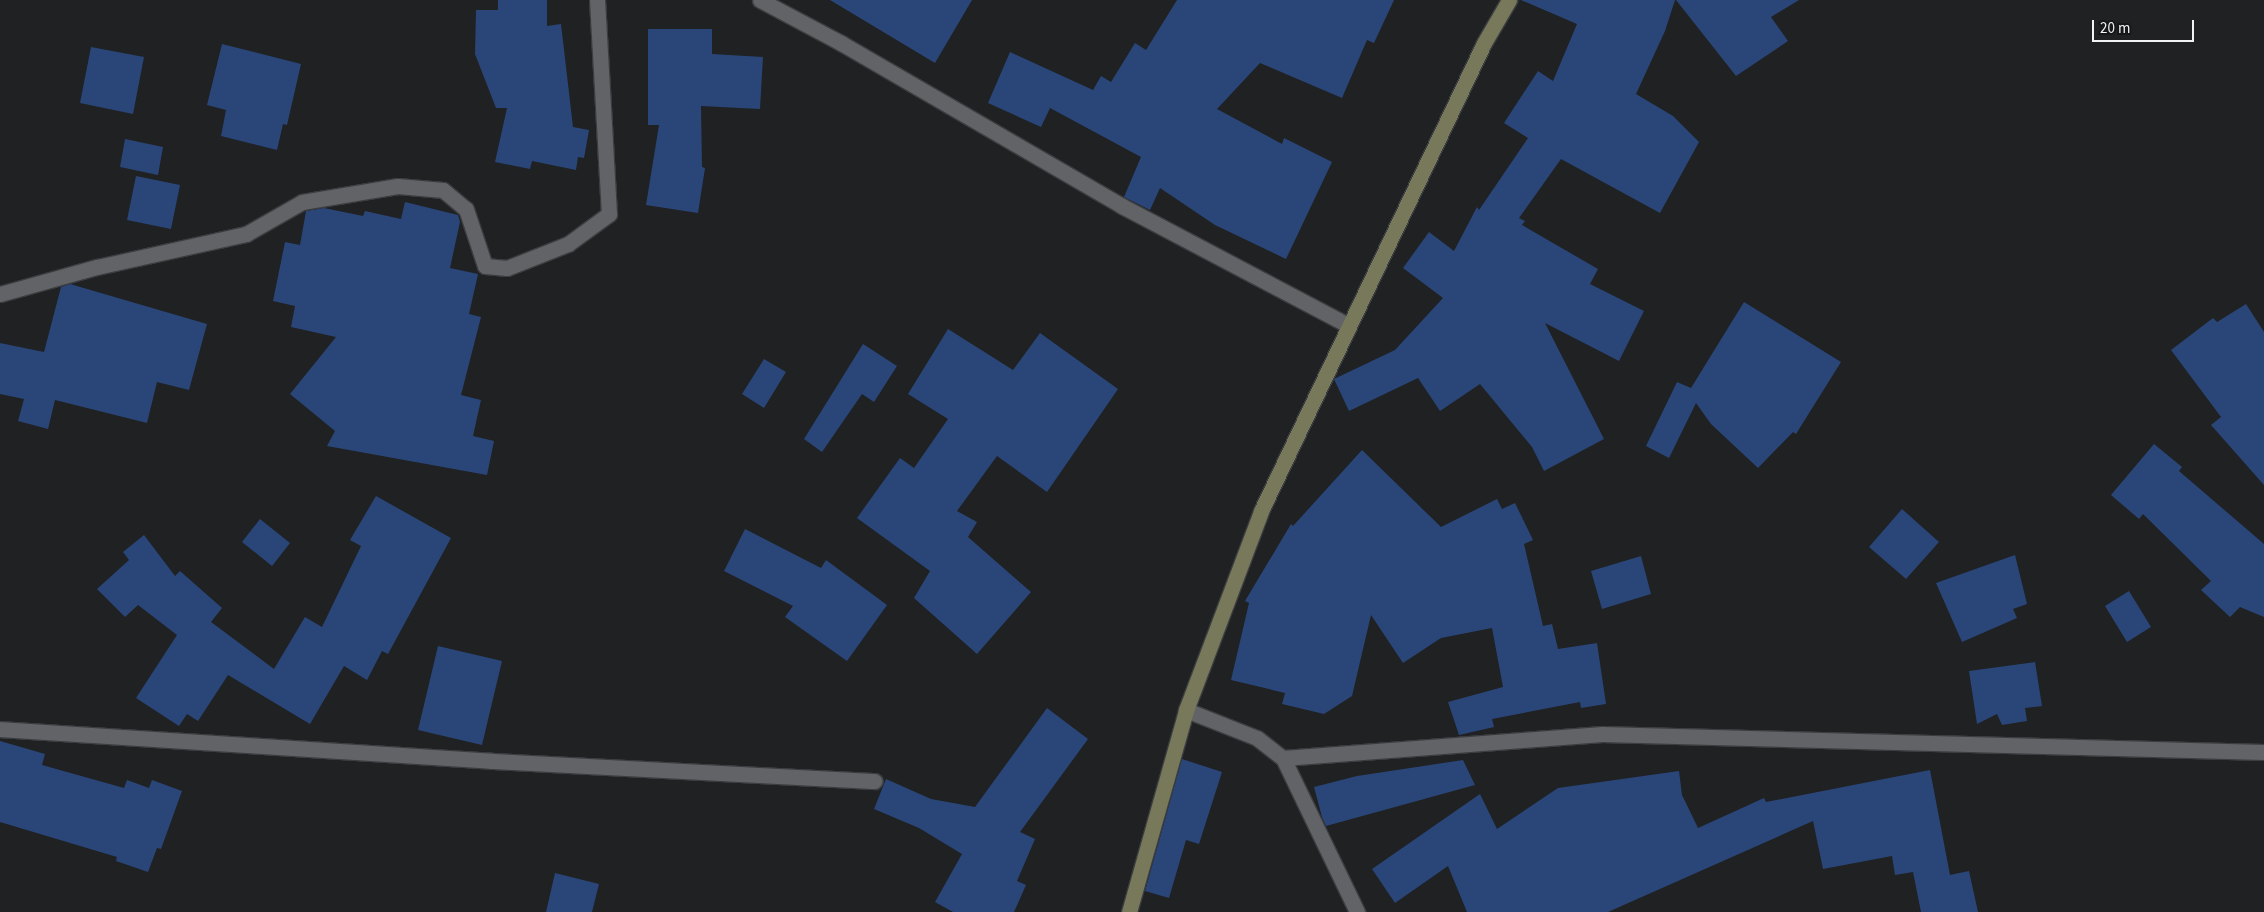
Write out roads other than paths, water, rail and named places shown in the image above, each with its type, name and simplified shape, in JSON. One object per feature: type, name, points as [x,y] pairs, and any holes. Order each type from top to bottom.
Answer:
[{"type":"main road","points":[[1129,912],[1186,710],[1262,511],[1348,325],[1484,43],[1508,0]]},
{"type":"street","points":[[0,294],[97,267],[246,234],[302,202],[398,186],[443,190],[466,209],[485,266],[507,268],[568,244],[609,214],[597,0]]},
{"type":"street","points":[[760,0],[841,43],[1122,206],[1348,325]]},
{"type":"street","points":[[1186,710],[1256,738],[1283,758],[1358,912]]},
{"type":"street","points":[[0,729],[491,761],[874,781]]},
{"type":"street","points":[[1283,758],[1602,734],[2264,752]]}]
